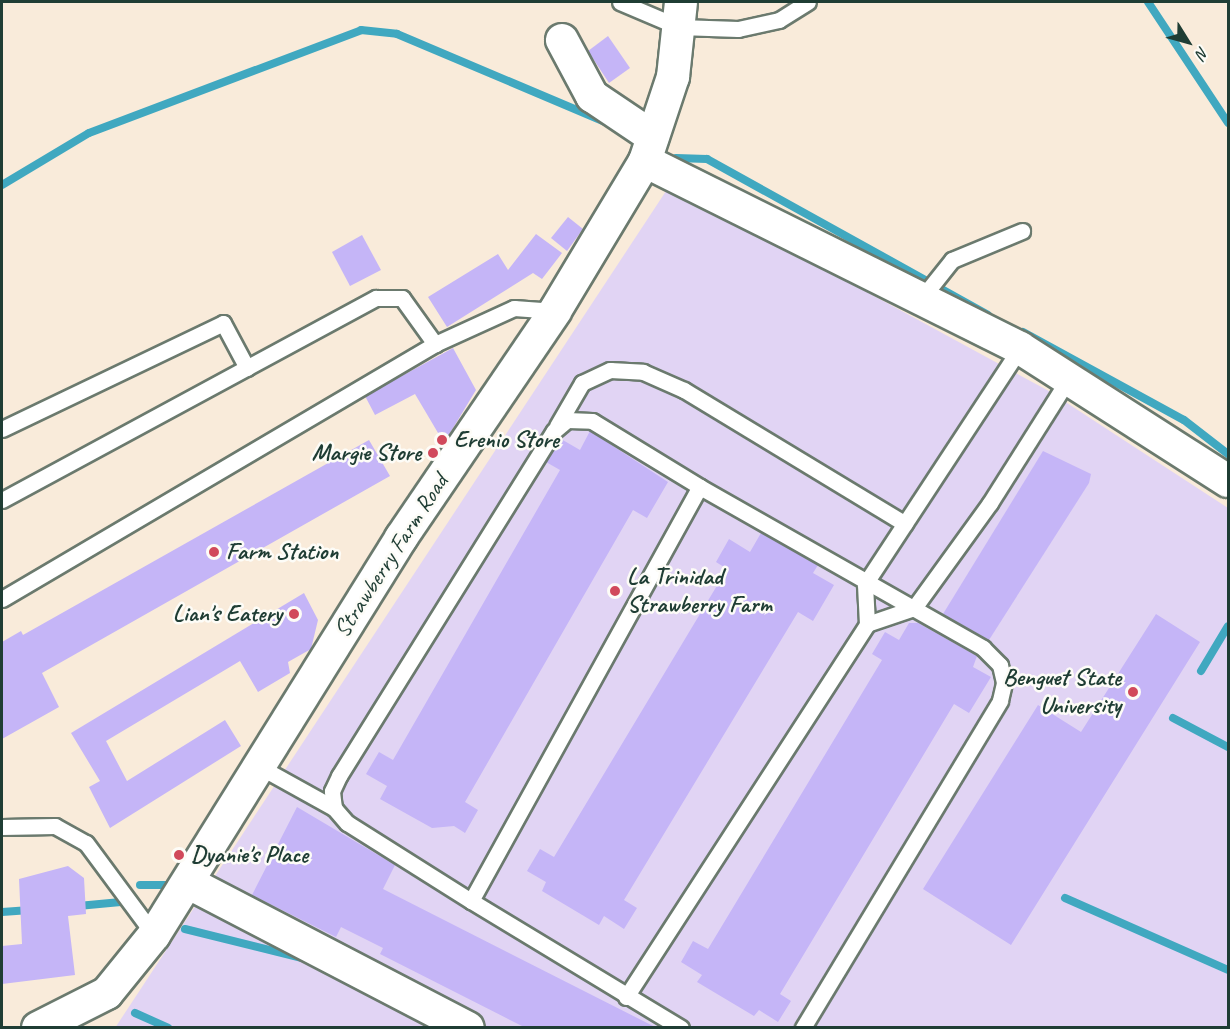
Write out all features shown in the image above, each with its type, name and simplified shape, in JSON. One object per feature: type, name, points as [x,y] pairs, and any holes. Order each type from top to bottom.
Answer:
[{"type":"street","name":"Strawberry Farm Road","points":[[38,1028],[107,993],[154,935],[191,884],[401,538],[555,310],[649,149],[673,77],[680,14]]},
{"type":"street","points":[[562,40],[592,96],[649,149],[929,288],[1228,481]]},
{"type":"street","points":[[191,884],[468,1028]]},
{"type":"lane","points":[[620,2],[738,29],[779,20],[808,2]]},
{"type":"lane","points":[[929,288],[952,260],[1022,231]]},
{"type":"lane","points":[[2,500],[376,298],[402,298],[435,344]]},
{"type":"lane","points":[[2,599],[435,344],[514,308],[555,310]]},
{"type":"lane","points":[[2,429],[223,323],[247,368]]},
{"type":"lane","points":[[626,997],[867,624],[865,584],[1020,348]]},
{"type":"lane","points":[[334,808],[332,791],[339,776],[582,383],[610,370],[643,372],[684,390],[905,524]]},
{"type":"lane","points":[[867,624],[914,608],[990,503],[1069,378]]},
{"type":"lane","points":[[554,431],[567,420],[592,421],[865,584],[914,608],[983,648],[1000,665],[1000,701],[803,1028]]},
{"type":"lane","points":[[471,902],[700,487]]},
{"type":"lane","points":[[260,767],[334,808],[347,823],[471,902],[681,1028]]},
{"type":"lane","points":[[2,827],[55,826],[86,843],[154,935]]},
{"type":"shaded area","points":[[670,185],[1047,390],[1228,508],[1228,1027],[115,1028]]},
{"type":"building","points":[[608,36],[630,68],[609,83],[588,51]]},
{"type":"building","points":[[568,217],[583,229],[567,251],[551,238]]},
{"type":"building","points":[[536,234],[562,253],[542,279],[533,273],[447,327],[428,297],[498,254],[508,270]]},
{"type":"building","points":[[362,235],[381,270],[350,286],[332,252]]},
{"type":"building","points":[[453,348],[476,390],[444,443],[415,394],[375,415],[365,396]]},
{"type":"building","points":[[590,431],[668,482],[647,518],[633,510],[465,802],[478,810],[465,833],[454,826],[432,828],[380,799],[387,786],[366,774],[379,752],[393,760],[560,470],[546,462],[561,439],[580,450]]},
{"type":"building","name":"Farm Station","points":[[369,440],[390,476],[42,673],[59,707],[2,739],[2,642],[21,631],[23,635]]},
{"type":"building","points":[[1043,451],[1091,474],[1089,483],[989,640],[943,614]]},
{"type":"building","points":[[761,533],[818,565],[813,573],[834,585],[813,621],[798,612],[624,900],[637,908],[624,929],[604,916],[599,925],[542,891],[546,882],[527,871],[540,849],[554,857],[727,569],[716,562],[729,539],[750,552]]},
{"type":"building","points":[[304,593],[318,620],[311,649],[288,662],[290,673],[258,692],[240,661],[106,741],[127,781],[225,720],[241,746],[110,828],[89,787],[100,781],[71,733]]},
{"type":"building","points":[[1156,614],[1200,642],[1011,945],[923,889],[1038,705],[1081,732]]},
{"type":"building","points":[[909,623],[918,623],[977,656],[973,667],[991,677],[969,713],[954,704],[780,994],[791,1001],[778,1022],[759,1010],[754,1016],[697,982],[702,975],[681,962],[693,941],[708,949],[882,660],[872,654],[885,632],[899,640]]},
{"type":"building","points":[[297,807],[395,865],[383,889],[657,1028],[526,1028],[380,954],[383,948],[341,927],[336,937],[252,895]]},
{"type":"building","points":[[68,866],[84,878],[86,914],[68,916],[75,975],[2,984],[2,946],[22,944],[19,879]]},
{"type":"waterway","points":[[1148,2],[1228,123]]},
{"type":"waterway","points":[[2,185],[89,133],[361,30],[397,34],[605,122]]},
{"type":"waterway","points":[[676,158],[707,159],[988,315]]},
{"type":"waterway","points":[[1023,332],[1184,420],[1228,454]]},
{"type":"waterway","points":[[1201,671],[1228,626]]},
{"type":"waterway","points":[[1173,718],[1228,747]]},
{"type":"waterway","points":[[140,885],[169,885]]},
{"type":"waterway","points":[[1065,898],[1228,970]]},
{"type":"waterway","points":[[78,906],[121,902]]},
{"type":"waterway","points":[[2,912],[30,910]]},
{"type":"waterway","points":[[185,929],[309,960]]},
{"type":"waterway","points":[[135,1013],[168,1028]]},
{"type":"place","name":"Erenio Store","points":[[442,440]]},
{"type":"place","name":"Margie Store","points":[[433,453]]},
{"type":"place","name":"Farm Station","points":[[214,552]]},
{"type":"place","name":"La Trinidad Strawberry Farm","points":[[615,591]]},
{"type":"place","name":"Lian's Eatery","points":[[294,614]]},
{"type":"place","name":"Benguet State University","points":[[1133,692]]},
{"type":"place","name":"Dyanie's Place","points":[[179,855]]}]
